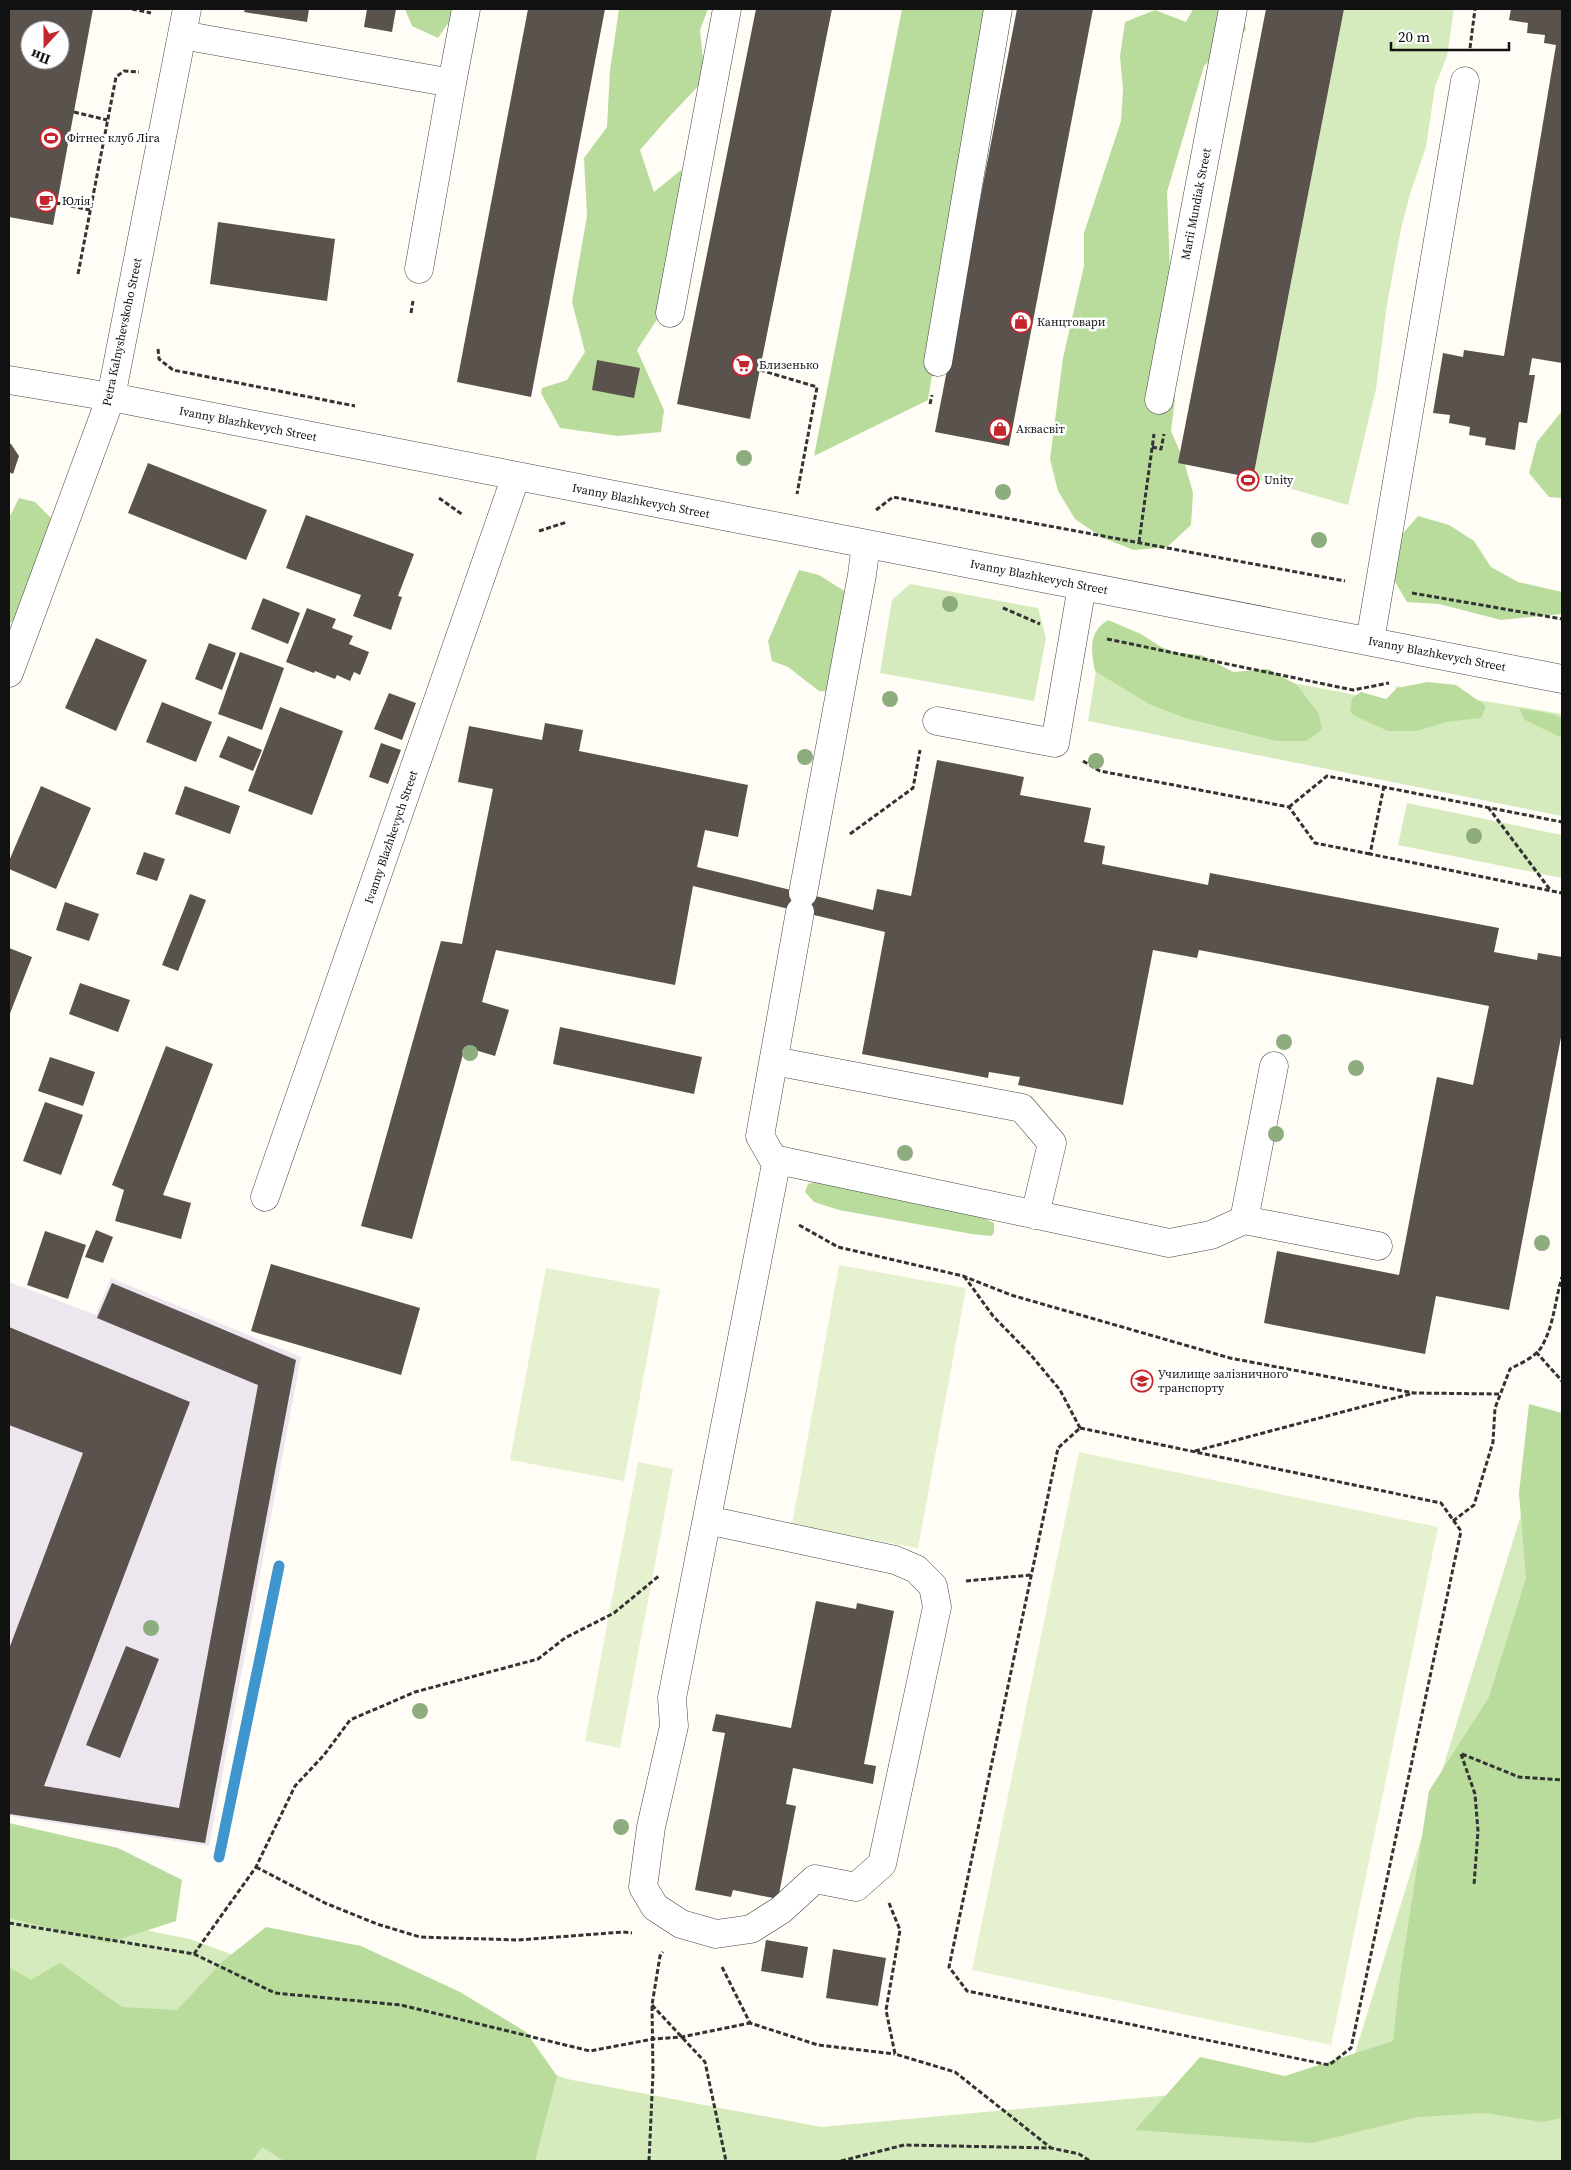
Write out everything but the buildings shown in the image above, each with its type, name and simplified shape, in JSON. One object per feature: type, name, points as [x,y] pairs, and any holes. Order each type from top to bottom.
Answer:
[{"type":"street","name":"Petra Kalnyshevskoho Street","points":[[9,673],[111,397],[188,9]]},
{"type":"street","points":[[419,269],[466,9]]},
{"type":"street","points":[[670,313],[727,9]]},
{"type":"street","points":[[938,362],[998,9]]},
{"type":"street","name":"Marii Mundiak Street","points":[[1160,400],[1234,9]]},
{"type":"street","points":[[182,35],[452,83]]},
{"type":"street","points":[[1370,641],[1465,81]]},
{"type":"street","name":"Ivanny Blazhkevych Street","points":[[9,380],[111,397],[1562,679]]},
{"type":"street","name":"Ivanny Blazhkevych Street","points":[[265,1197],[516,476]]},
{"type":"street","points":[[705,1529],[895,1560],[916,1569],[933,1586],[937,1607],[882,1864],[856,1887],[815,1878],[781,1910],[751,1929],[716,1934],[676,1933],[642,1887],[651,1827],[674,1726],[672,1698],[776,1164],[760,1136],[801,902],[862,575],[866,544]]},
{"type":"street","points":[[929,731],[1054,743],[1082,586]]},
{"type":"street","points":[[774,1061],[1022,1108],[1052,1143],[1034,1215]]},
{"type":"street","points":[[1244,1220],[1274,1066]]},
{"type":"street","points":[[773,1159],[1169,1243],[1211,1235],[1244,1220],[1378,1246]]},
{"type":"path","points":[[132,9],[154,14],[155,9]]},
{"type":"path","points":[[78,274],[116,77],[124,71],[143,72]]},
{"type":"path","points":[[74,112],[108,120]]},
{"type":"path","points":[[56,203],[90,210]]},
{"type":"path","points":[[157,341],[159,359],[173,370],[364,408]]},
{"type":"path","points":[[760,370],[817,387],[797,494]]},
{"type":"path","points":[[1138,542],[1152,447],[1162,449]]},
{"type":"path","points":[[787,492],[806,496]]},
{"type":"path","points":[[868,508],[877,510],[893,497],[1348,582]]},
{"type":"path","points":[[1411,593],[1562,619]]},
{"type":"path","points":[[1104,638],[1353,690],[1391,682]]},
{"type":"path","points":[[809,864],[913,788],[929,731]]},
{"type":"path","points":[[1054,743],[1100,771],[1289,807],[1315,843],[1562,894]]},
{"type":"path","points":[[1289,807],[1327,776],[1562,822]]},
{"type":"path","points":[[1370,854],[1384,786]]},
{"type":"path","points":[[1488,807],[1552,891]]},
{"type":"path","points":[[768,1205],[838,1247],[963,1276],[1011,1295],[1230,1358],[1414,1393],[1501,1394]]},
{"type":"path","points":[[963,1276],[993,1316],[1030,1354],[1060,1390],[1080,1428]]},
{"type":"path","points":[[1454,1521],[1474,1505],[1493,1442],[1495,1408],[1510,1369],[1528,1360],[1541,1348],[1553,1319],[1562,1277]]},
{"type":"path","points":[[1536,1352],[1562,1381]]},
{"type":"path","points":[[1192,1452],[1414,1393]]},
{"type":"path","points":[[1080,1428],[1441,1503],[1461,1531],[1351,2048],[1330,2065],[967,1991],[948,1967],[1058,1448],[1080,1428]]},
{"type":"path","points":[[194,1954],[256,1867],[295,1786],[324,1754],[350,1720],[415,1692],[538,1659],[565,1638],[614,1614],[705,1529]]},
{"type":"path","points":[[933,1586],[985,1578],[1031,1575]]},
{"type":"path","points":[[1474,1885],[1478,1830],[1475,1794],[1461,1754],[1519,1777],[1562,1780]]},
{"type":"path","points":[[256,1867],[325,1903],[377,1924],[420,1937],[518,1940],[623,1932],[676,1933]]},
{"type":"path","points":[[873,1871],[891,1906],[900,1930],[886,2010],[895,2054]]},
{"type":"path","points":[[9,1923],[194,1954],[275,1993],[401,2006],[590,2051],[653,2039],[682,2037],[750,2023],[818,2045],[895,2054],[955,2072],[1051,2148]]},
{"type":"path","points":[[649,2161],[653,2039],[652,2005],[660,1956],[676,1933]]},
{"type":"path","points":[[716,1934],[720,1963],[750,2023]]},
{"type":"path","points":[[652,2005],[705,2062],[726,2161]]},
{"type":"path","points":[[841,2161],[904,2145],[1051,2148],[1079,2154],[1090,2161]]},
{"type":"shaded area","points":[[111,1278],[301,1357],[209,1846],[9,1816],[9,1282],[96,1315]]},
{"type":"green space","points":[[405,9],[451,9],[451,19],[438,38],[412,26]]},
{"type":"green space","points":[[619,9],[708,9],[700,30],[705,79],[640,150],[654,192],[681,170],[688,198],[694,248],[690,287],[658,318],[637,350],[664,410],[661,432],[618,436],[560,428],[541,393],[542,388],[567,380],[585,352],[572,302],[587,216],[584,158],[607,127],[610,70]]},
{"type":"green space","points":[[902,9],[990,9],[928,400],[814,456]]},
{"type":"green space","points":[[1193,9],[1242,9],[1246,30],[1204,66],[1167,192],[1170,271],[1169,366],[1175,399],[1171,431],[1184,461],[1193,493],[1191,525],[1167,547],[1134,550],[1103,538],[1075,519],[1058,491],[1050,459],[1063,358],[1084,266],[1084,233],[1121,121],[1123,89],[1120,56],[1125,22],[1155,10],[1186,22]]},
{"type":"green space","points":[[1344,9],[1454,9],[1447,56],[1435,87],[1426,147],[1410,194],[1401,229],[1387,304],[1376,389],[1348,505],[1253,478]]},
{"type":"green space","points":[[1562,411],[1562,498],[1549,497],[1529,473],[1537,442]]},
{"type":"green space","points":[[19,498],[35,502],[54,521],[18,616],[9,624],[9,518]]},
{"type":"green space","points":[[1418,516],[1449,525],[1474,541],[1491,567],[1518,582],[1562,592],[1562,614],[1501,620],[1439,604],[1407,602],[1391,575],[1397,540]]},
{"type":"green space","points":[[799,570],[819,575],[846,592],[832,692],[819,691],[788,667],[772,661],[768,641]]},
{"type":"green space","points":[[910,584],[1038,608],[1046,638],[1034,701],[880,673],[892,600]]},
{"type":"green space","points":[[1108,620],[1141,634],[1161,647],[1177,653],[1201,655],[1233,672],[1268,669],[1297,685],[1319,714],[1322,730],[1306,741],[1276,741],[1185,718],[1149,704],[1095,671],[1092,642],[1097,630]]},
{"type":"green space","points":[[1100,646],[1392,702],[1396,686],[1562,714],[1562,816],[1088,721]]},
{"type":"green space","points":[[1428,682],[1456,685],[1486,706],[1481,718],[1446,722],[1416,731],[1388,731],[1353,715],[1350,711],[1352,698],[1361,692],[1386,699],[1397,688]]},
{"type":"green space","points":[[1519,708],[1552,714],[1562,718],[1562,738],[1525,720]]},
{"type":"green space","points":[[1407,803],[1562,835],[1562,878],[1398,845]]},
{"type":"green space","points":[[818,1181],[977,1215],[994,1223],[994,1233],[991,1236],[972,1234],[839,1210],[814,1202],[805,1192],[808,1184]]},
{"type":"green space","points":[[839,1265],[966,1288],[918,1548],[792,1525]]},
{"type":"green space","points":[[546,1268],[660,1289],[624,1481],[510,1460]]},
{"type":"green space","points":[[1529,1404],[1562,1413],[1562,2118],[1542,2122],[1484,2113],[1418,2117],[1312,2143],[1135,2130],[1200,2057],[1285,2076],[1393,2041],[1400,1977],[1429,1791],[1489,1697],[1526,1578],[1519,1493]]},
{"type":"green space","points":[[1562,1447],[1562,2161],[9,2161],[9,1903],[190,1939],[567,2079],[821,2127],[1347,2079],[1541,1450]]},
{"type":"green space","points":[[1079,1452],[1438,1527],[1331,2045],[972,1970]]},
{"type":"green space","points":[[638,1462],[673,1469],[620,1748],[585,1741]]},
{"type":"green space","points":[[9,1823],[118,1848],[182,1880],[176,1921],[108,1943],[9,1918]]},
{"type":"green space","points":[[266,1927],[361,1946],[460,1992],[526,2032],[557,2076],[535,2161],[284,2161],[262,2147],[252,2161],[9,2161],[9,1967],[31,1980],[60,1963],[122,2007],[177,2010],[223,1961]]},
{"type":"waterway","points":[[219,1857],[279,1566]]},
{"type":"place","name":"Фітнес клуб Ліга","points":[[51,138]]},
{"type":"place","name":"Юлія","points":[[46,201]]},
{"type":"place","name":"Канцтовари","points":[[1021,322]]},
{"type":"place","name":"Близенько","points":[[743,365]]},
{"type":"place","name":"Аквасвіт","points":[[1000,429]]},
{"type":"place","name":"Unity","points":[[1248,480]]},
{"type":"place","name":"Училище залізничного транспорту","points":[[1142,1381]]}]
